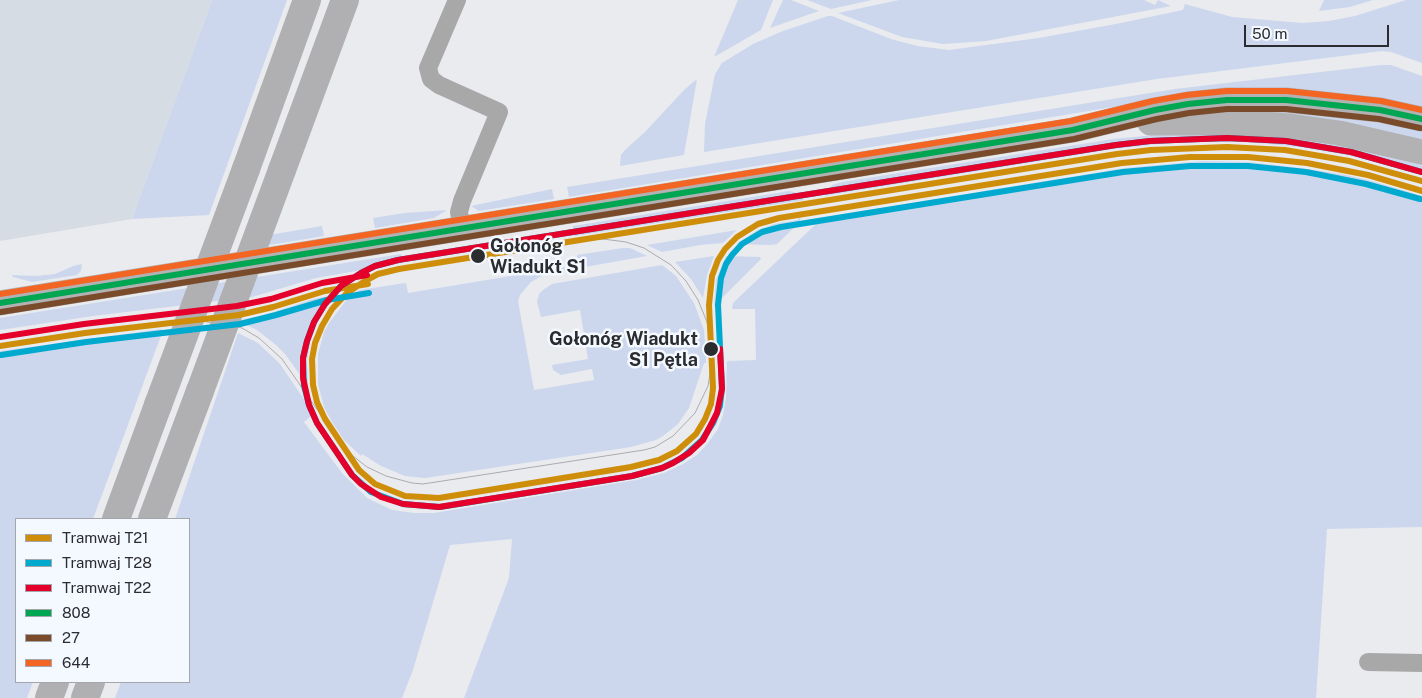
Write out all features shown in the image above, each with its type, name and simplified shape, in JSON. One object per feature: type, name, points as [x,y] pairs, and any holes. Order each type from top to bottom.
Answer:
[{"type":"highway","points":[[116,518],[307,0]]},
{"type":"highway","points":[[152,518],[345,0]]},
{"type":"highway","points":[[49,698],[55,683]]},
{"type":"highway","points":[[85,698],[92,683]]},
{"type":"street","points":[[457,0],[428,68],[431,79],[438,85],[499,112],[462,201],[459,212],[462,229]]},
{"type":"street","points":[[1073,130],[1172,106],[1237,100],[1286,100],[1380,110],[1422,120]]},
{"type":"street","points":[[0,303],[1073,130],[1118,125],[1174,122],[1258,124],[1338,132],[1422,152]]},
{"type":"street","points":[[1368,662],[1422,663]]},
{"type":"shaded area","points":[[0,0],[212,0],[132,219],[0,241]]},
{"type":"shaded area","points":[[212,0],[287,0],[209,215],[132,219]]},
{"type":"shaded area","points":[[738,0],[773,0],[761,30],[714,57]]},
{"type":"shaded area","points":[[783,0],[791,0],[819,11],[770,28]]},
{"type":"shaded area","points":[[807,0],[872,0],[831,9]]},
{"type":"shaded area","points":[[899,0],[1144,0],[1155,5],[1158,0],[1171,6],[986,41],[943,44],[902,37],[838,13]]},
{"type":"shaded area","points":[[1324,0],[1373,0],[1350,7],[1319,11]]},
{"type":"shaded area","points":[[1406,0],[1422,0],[1422,63],[1391,52],[1382,51],[1157,79],[704,152],[705,124],[715,74],[722,63],[753,44],[783,31],[828,16],[891,39],[917,46],[949,50],[1039,38],[1121,23],[1183,10],[1185,4],[1232,17],[1302,23],[1329,21],[1355,16]]},
{"type":"shaded area","points":[[1391,65],[1422,76],[1422,107],[1149,101],[569,197],[567,187],[1175,89]]},
{"type":"shaded area","points":[[697,79],[684,155],[620,166],[621,155],[625,150]]},
{"type":"shaded area","points":[[1259,110],[1334,114],[1422,130],[1422,142]]},
{"type":"shaded area","points":[[1174,133],[1305,138],[1422,163],[1422,175],[1353,156],[1301,147],[1247,142],[1175,142],[1113,149],[826,197],[832,185],[842,182],[1113,139]]},
{"type":"shaded area","points":[[1203,161],[1247,162],[1342,174],[1422,196],[1422,527],[1327,529],[1316,698],[464,698],[509,578],[512,539],[450,545],[413,670],[402,698],[115,698],[121,683],[190,683],[190,518],[175,518],[238,333],[258,343],[280,364],[314,414],[304,422],[342,473],[367,498],[392,510],[434,513],[636,480],[664,473],[683,464],[697,455],[718,429],[726,398],[727,361],[756,360],[755,309],[732,309],[733,303],[816,224],[819,218],[1125,168]]},
{"type":"shaded area","points":[[552,189],[554,199],[479,211],[471,206]]},
{"type":"shaded area","points":[[789,191],[798,193],[804,200],[574,236],[573,226]]},
{"type":"shaded area","points":[[447,210],[434,218],[375,228],[373,218],[405,213]]},
{"type":"shaded area","points":[[798,218],[801,218],[797,225],[777,244],[736,244],[758,230],[774,224],[798,220]]},
{"type":"shaded area","points":[[322,226],[324,236],[264,246],[263,236]]},
{"type":"shaded area","points":[[737,230],[723,243],[662,252],[647,245]]},
{"type":"shaded area","points":[[630,248],[647,256],[545,274],[531,282],[520,295],[518,301],[534,390],[594,380],[592,369],[561,375],[553,370],[552,365],[588,359],[580,310],[541,317],[537,302],[539,294],[543,290],[552,284],[662,265],[676,276],[694,303],[704,330],[706,359],[689,408],[678,424],[663,436],[656,440],[631,447],[425,478],[405,476],[381,466],[362,454],[361,456],[344,440],[332,422],[324,407],[318,384],[318,354],[324,332],[329,323],[348,298],[359,290],[406,283],[408,293],[578,265],[577,255]]},
{"type":"shaded area","points":[[401,254],[402,263],[316,278],[252,297],[93,316],[0,330],[0,318]]},
{"type":"shaded area","points":[[714,256],[707,275],[703,298],[691,279],[675,262]]},
{"type":"shaded area","points":[[726,256],[760,257],[761,259],[714,306],[716,280]]},
{"type":"shaded area","points":[[82,264],[81,271],[77,275],[32,282],[13,277],[12,275],[36,276],[55,274]]},
{"type":"shaded area","points":[[339,294],[319,319],[310,342],[307,363],[308,386],[285,354],[276,345],[257,330],[240,322],[241,320],[265,315],[313,299]]},
{"type":"shaded area","points":[[162,329],[93,518],[15,518],[15,683],[33,683],[27,698],[0,698],[0,351]]},
{"type":"tram line","name":"T28","points":[[1420,199],[1366,184],[1306,172],[1248,166],[1190,166],[1123,172],[781,227],[762,232],[742,244],[732,255],[726,264],[721,278],[718,305],[722,388],[720,406],[713,423],[702,440],[682,458],[662,468],[632,476],[440,507],[403,504],[371,492],[352,475],[317,423],[309,405],[304,386],[303,358],[307,341],[314,322],[325,304],[341,286],[361,273],[375,266],[398,260],[1150,141],[1227,138],[1286,141],[1351,152],[1422,172]]},
{"type":"tram line","name":"T22","points":[[720,349],[722,389],[717,413],[703,440],[689,453],[673,463],[632,476],[439,507],[403,504],[381,497],[361,484],[352,475],[317,423],[309,405],[303,378],[303,358],[307,341],[314,322],[325,304],[341,286],[361,273],[375,266],[398,260],[1150,141],[1227,138],[1286,141],[1351,152],[1422,172]]},
{"type":"tram line","name":"T21","points":[[1422,181],[1349,161],[1285,150],[1227,147],[1151,150],[399,269],[378,274],[365,281],[347,293],[332,309],[315,343],[312,359],[313,385],[317,402],[325,419],[359,470],[375,484],[405,496],[439,498],[631,467],[659,460],[677,451],[696,434],[705,419],[711,404],[713,388],[709,305],[712,276],[718,260],[725,249],[737,237],[758,224],[779,218],[1122,163],[1190,157],[1248,157],[1307,163],[1368,175],[1422,191]]},
{"type":"tram line","points":[[580,240],[603,239],[626,242],[644,248],[671,265],[686,281],[698,300],[707,322],[711,346]]},
{"type":"tram line","name":"T22","points":[[0,337],[84,324],[237,306],[271,299],[322,283],[367,275]]},
{"type":"tram line","name":"T21","points":[[0,346],[85,333],[239,315],[325,291],[368,284]]},
{"type":"tram line","name":"T28","points":[[1,355],[86,342],[240,324],[327,300],[369,293]]},
{"type":"tram line","points":[[177,321],[201,321],[233,326],[242,328],[259,338],[282,359],[330,428]]},
{"type":"tram line","points":[[333,433],[353,456],[367,467],[386,476],[423,484],[644,450],[655,447],[673,436],[695,413],[708,386],[711,352]]},
{"type":"transit line","name":"644","points":[[0,294],[1071,121],[1153,101],[1187,95],[1227,91],[1287,91],[1381,101],[1422,110]]},
{"type":"transit line","name":"808","points":[[0,303],[1073,130],[1188,104],[1227,100],[1286,100],[1380,110],[1422,119]]},
{"type":"transit line","name":"27","points":[[1,312],[1074,139],[1189,113],[1227,109],[1286,109],[1379,119],[1420,128]]},
{"type":"place","name":"Gołonóg Wiadukt S1","points":[[478,256]]},
{"type":"place","name":"Gołonóg Wiadukt S1 Pętla","points":[[711,349]]}]
